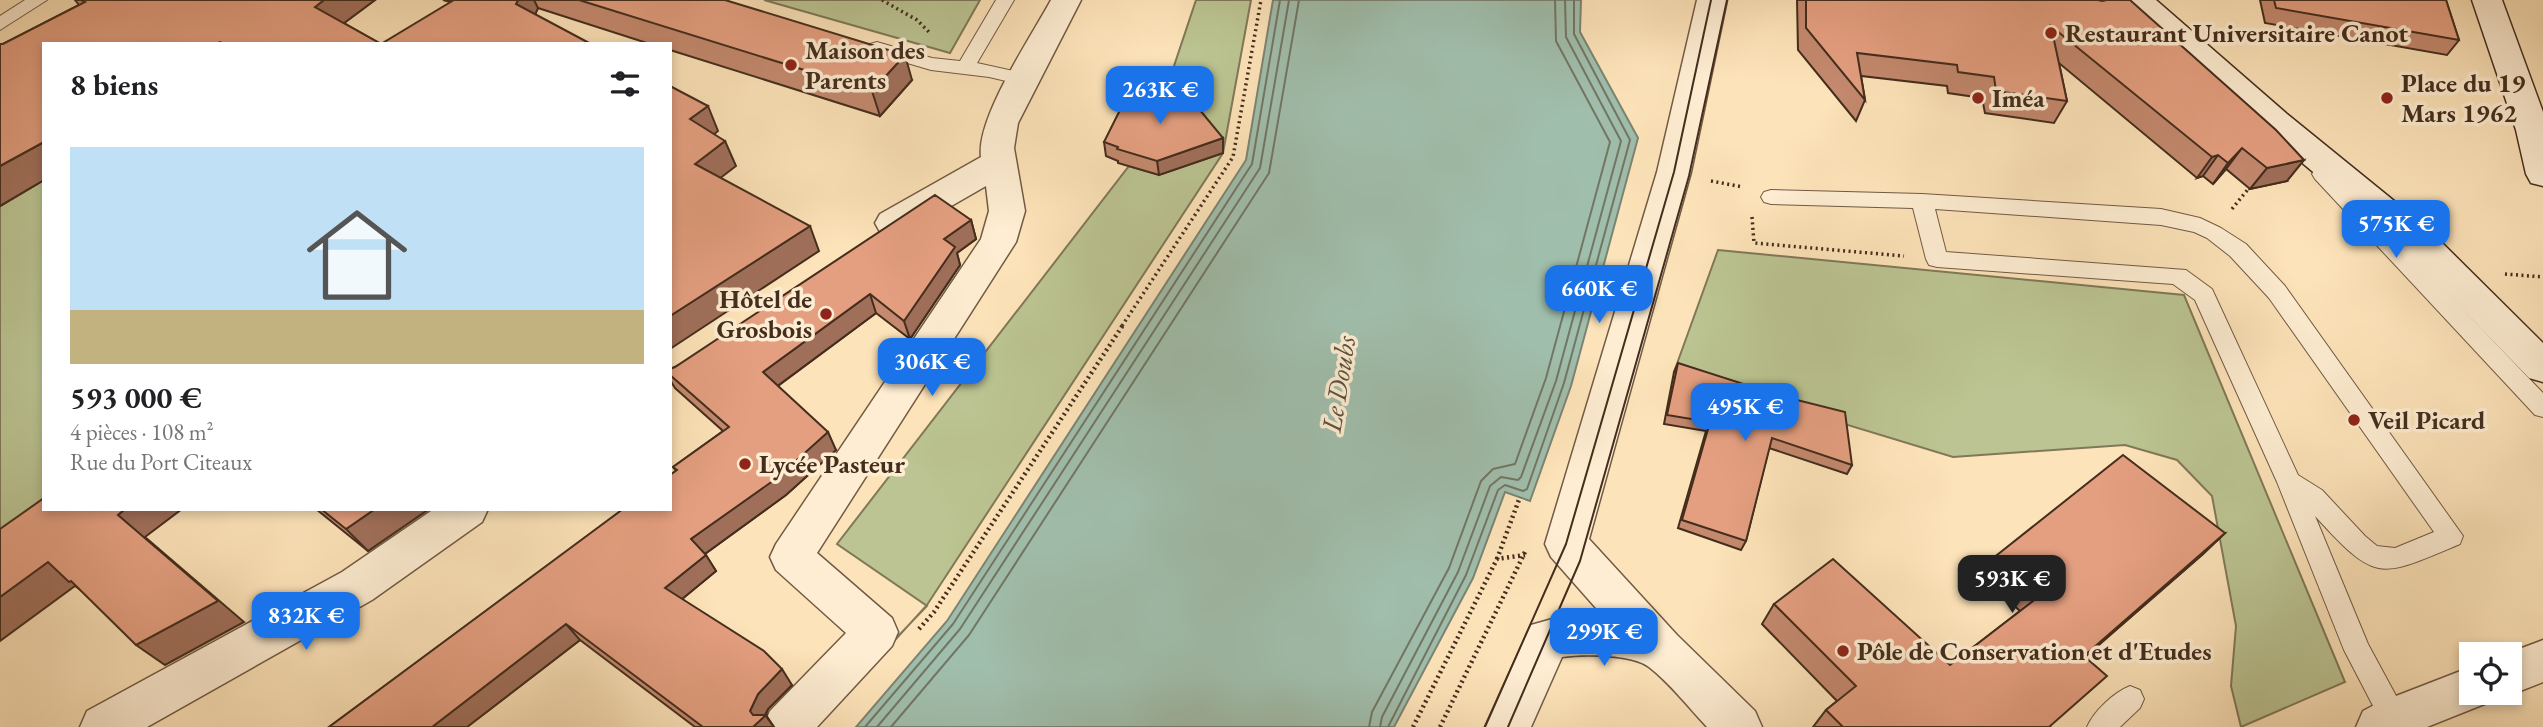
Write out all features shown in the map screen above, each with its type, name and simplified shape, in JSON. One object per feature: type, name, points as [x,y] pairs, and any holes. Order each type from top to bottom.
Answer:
[{"type":"street","points":[[786,727],[876,632],[791,557],[998,242],[1007,211],[998,163],[997,148],[1001,123],[1066,0]]},
{"type":"street","points":[[1712,0],[1674,172],[1566,544],[1661,649],[1739,727]]},
{"type":"street","points":[[2137,0],[2275,122],[2412,235],[2543,367]]},
{"type":"street","points":[[2487,0],[2538,140],[2543,174]]},
{"type":"street","points":[[863,243],[908,213],[998,163]]},
{"type":"street","points":[[103,727],[357,586],[464,511]]},
{"type":"street","points":[[1508,727],[1546,639],[1601,634],[1661,649]]},
{"type":"street","points":[[2522,669],[2543,661]]},
{"type":"street","points":[[2387,722],[2459,693]]},
{"type":"lane","points":[[0,24],[38,0]]},
{"type":"lane","points":[[965,68],[1005,0]]},
{"type":"lane","points":[[864,44],[930,64],[1024,79]]},
{"type":"lane","points":[[2275,122],[2382,241],[2543,408]]},
{"type":"lane","points":[[1771,197],[1922,201],[2161,217],[2200,226],[2214,233],[2238,250],[2277,292],[2451,536],[2396,559],[2372,556],[2356,544],[2313,497],[2289,482]]},
{"type":"lane","points":[[1922,201],[1937,259],[2178,276],[2204,295],[2289,482],[2387,722]]},
{"type":"lane","points":[[2101,727],[2130,699]]},
{"type":"path","points":[[916,633],[934,612],[1233,157],[1261,0]]},
{"type":"path","points":[[1674,172],[1749,188],[1771,197]]},
{"type":"path","points":[[1749,188],[1754,243],[1937,259]]},
{"type":"path","points":[[1413,727],[1497,559],[1520,497]]},
{"type":"path","points":[[1440,727],[1524,555],[1497,559]]},
{"type":"green space","points":[[764,0],[980,0],[950,53]]},
{"type":"green space","points":[[1196,0],[1251,0],[1223,153],[926,606],[837,544],[1129,166],[1159,175],[1160,108]]},
{"type":"green space","points":[[42,181],[43,511],[0,573],[0,206]]},
{"type":"green space","points":[[1718,250],[2184,295],[2345,682],[2241,727],[2231,686],[2236,626],[2212,496],[2177,460],[2125,445],[1953,457],[1674,372]]},
{"type":"green space","points":[[909,625],[816,727],[811,727]]},
{"type":"water","name":"Le Doubs","points":[[1273,0],[1581,0],[1580,32],[1638,138],[1571,386],[1530,501],[1505,492],[1473,578],[1394,727],[856,727],[947,621],[1246,160]]},
{"type":"building","points":[[81,0],[324,0],[315,7],[377,42],[42,42],[42,143],[0,166],[0,44],[85,2]]},
{"type":"building","points":[[454,0],[518,0],[516,4],[587,42],[384,42]]},
{"type":"building","points":[[579,0],[725,0],[905,55],[872,91]]},
{"type":"building","points":[[1806,0],[2130,0],[2276,130],[2304,160],[2267,168],[2242,148],[2228,163],[2218,155],[2212,157],[2051,26],[2067,101],[1996,91],[1994,77],[1958,72],[1957,65],[1857,53],[1865,100],[1806,28]]},
{"type":"building","points":[[2274,0],[2446,0],[2459,40],[2276,8]]},
{"type":"building","points":[[672,87],[708,106],[690,119],[725,141],[695,164],[810,226],[672,315]]},
{"type":"building","points":[[1129,92],[1190,98],[1223,138],[1157,161],[1117,149],[1118,147],[1104,142]]},
{"type":"building","points":[[935,195],[971,220],[944,239],[955,247],[904,321],[870,294],[763,372],[828,432],[777,478],[691,539],[706,555],[665,588],[764,651],[782,669],[758,694],[750,711],[753,715],[766,715],[753,727],[703,727],[566,624],[432,727],[329,727],[620,511],[672,511],[672,474],[677,470],[673,467],[729,427],[672,377],[672,368]]},
{"type":"building","points":[[1678,363],[1781,396],[1845,412],[1852,465],[1772,438],[1746,541],[1682,520],[1710,422],[1667,415]]},
{"type":"building","points":[[2123,455],[2225,533],[2084,656],[2107,676],[2049,727],[1843,727],[1826,710],[1856,686],[1774,604],[1833,559],[1950,665],[2042,594],[1997,555]]},
{"type":"building","points":[[42,499],[42,511],[123,511],[118,515],[218,601],[136,645],[48,562],[0,597],[0,529]]},
{"type":"building","points":[[324,511],[372,511],[346,529]]},
{"type":"tram line","points":[[1485,727],[1566,544],[1674,172],[1711,0]]},
{"type":"tram line","points":[[1508,727],[1580,561],[1689,176],[1727,0]]},
{"type":"place","name":"Restaurant Universitaire Canot","points":[[2051,33]]},
{"type":"place","name":"Maison des Parents","points":[[791,65]]},
{"type":"place","name":"Iméa","points":[[1978,98]]},
{"type":"place","name":"Place du 19 Mars 1962","points":[[2387,98]]},
{"type":"place","name":"Hôtel de Grosbois","points":[[826,314]]},
{"type":"place","name":"Veil Picard","points":[[2354,420]]},
{"type":"place","name":"Lycée Pasteur","points":[[745,464]]},
{"type":"place","name":"Pôle de Conservation et d'Etudes","points":[[1843,651]]}]
